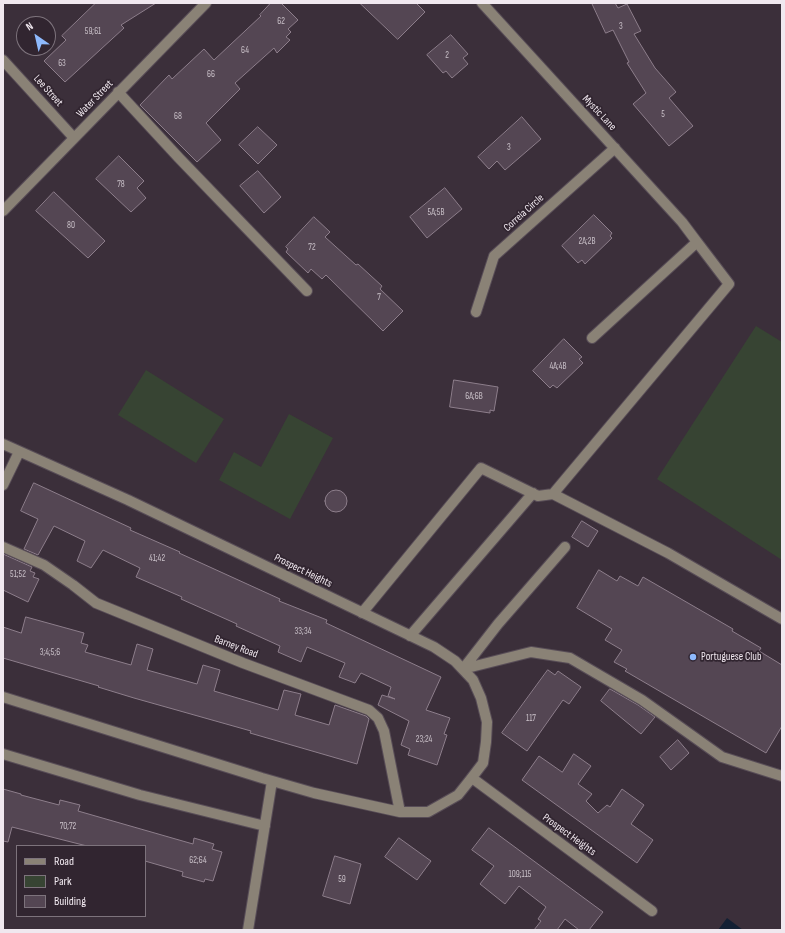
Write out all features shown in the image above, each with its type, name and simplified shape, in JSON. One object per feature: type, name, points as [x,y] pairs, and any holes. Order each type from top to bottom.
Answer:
[{"type":"street","name":"Water Street","points":[[3,211],[206,3]]},
{"type":"street","name":"Mystic Lane","points":[[482,3],[682,222],[729,284],[553,494]]},
{"type":"street","name":"Lee Street","points":[[3,60],[74,138]]},
{"type":"street","points":[[118,92],[307,291]]},
{"type":"street","name":"Correia Circle","points":[[476,312],[494,256],[615,148]]},
{"type":"street","points":[[592,338],[697,242]]},
{"type":"street","name":"Prospect Heights","points":[[3,444],[128,500],[362,614],[434,647],[456,661],[473,680],[481,698],[487,722],[486,742],[483,763],[458,795],[428,812],[400,812],[314,793],[272,781],[3,697]]},
{"type":"street","points":[[3,485],[19,452]]},
{"type":"street","points":[[362,614],[481,468],[538,496],[553,494],[668,553],[782,619]]},
{"type":"street","points":[[410,636],[533,493]]},
{"type":"street","name":"Barney Road","points":[[3,547],[44,565],[96,603],[243,663],[369,710],[378,718],[384,731],[400,812]]},
{"type":"street","points":[[463,669],[498,624],[565,547]]},
{"type":"street","points":[[463,669],[531,652],[570,658],[642,700],[722,757],[782,776]]},
{"type":"street","points":[[3,754],[140,795],[265,826]]},
{"type":"street","name":"Prospect Heights","points":[[472,778],[652,911]]},
{"type":"street","points":[[248,930],[272,781]]},
{"type":"green space","points":[[756,326],[782,342],[782,560],[657,479]]},
{"type":"green space","points":[[146,370],[224,419],[196,463],[118,415]]},
{"type":"green space","points":[[289,414],[333,438],[290,519],[219,480],[234,452],[261,467]]},
{"type":"water","points":[[727,918],[743,930],[718,930]]},
{"type":"building","points":[[96,3],[156,3],[121,25],[124,28],[65,82],[44,61],[49,56],[56,56],[56,50],[66,40],[62,36]]},
{"type":"building","points":[[271,3],[281,3],[298,20],[288,29],[291,32],[286,37],[290,40],[277,53],[274,48],[235,83],[240,89],[206,123],[221,140],[197,162],[140,105],[169,75],[172,79],[204,49],[214,60],[261,16],[260,15]]},
{"type":"building","points":[[360,3],[416,3],[425,12],[398,39]]},
{"type":"building","points":[[592,3],[615,3],[618,8],[627,4],[641,31],[634,34],[655,68],[676,92],[669,98],[693,126],[669,146],[633,104],[646,93],[627,63],[629,62],[613,30],[606,33]]},
{"type":"building","points":[[451,35],[468,54],[463,58],[468,64],[452,78],[446,71],[443,73],[427,55]]},
{"type":"building","points":[[522,117],[541,139],[505,170],[497,161],[489,169],[478,157]]},
{"type":"building","points":[[258,127],[277,145],[258,164],[239,145]]},
{"type":"building","points":[[119,156],[144,181],[137,188],[146,198],[131,212],[96,179]]},
{"type":"building","points":[[258,171],[281,197],[264,213],[240,186]]},
{"type":"building","points":[[445,188],[462,209],[427,238],[410,217]]},
{"type":"building","points":[[54,192],[105,241],[88,258],[36,211]]},
{"type":"building","points":[[594,215],[612,233],[610,236],[612,238],[585,264],[582,260],[578,263],[562,246]]},
{"type":"building","points":[[314,217],[330,232],[325,237],[382,286],[380,289],[403,311],[383,331],[326,275],[322,279],[311,269],[308,273],[286,252],[288,249],[286,247]]},
{"type":"building","points":[[564,339],[582,357],[579,359],[583,363],[557,388],[553,385],[550,388],[533,371]]},
{"type":"building","points":[[454,380],[498,387],[494,411],[490,410],[490,413],[450,407]]},
{"type":"building","points":[[34,483],[131,528],[130,530],[280,599],[279,601],[327,620],[326,623],[441,677],[426,710],[450,718],[444,734],[447,735],[437,765],[408,755],[410,749],[401,745],[409,721],[378,705],[382,695],[395,699],[388,696],[391,687],[361,673],[355,683],[339,677],[345,663],[307,647],[301,662],[278,652],[280,646],[236,626],[237,624],[181,599],[182,597],[136,577],[140,568],[103,550],[91,568],[77,561],[85,541],[54,526],[38,555],[24,549],[38,519],[21,511]]},
{"type":"building","points":[[336,490],[340,491],[346,497],[346,505],[340,511],[336,512],[332,511],[326,505],[325,501],[326,497],[332,491]]},
{"type":"building","points":[[582,521],[598,531],[588,547],[572,537]]},
{"type":"building","points":[[3,554],[32,567],[30,571],[35,573],[33,577],[39,579],[28,602],[3,590]]},
{"type":"building","name":"Portuguese Club","points":[[599,570],[617,581],[620,576],[638,586],[643,577],[733,629],[732,631],[761,648],[759,651],[782,665],[782,726],[766,753],[625,671],[627,669],[614,662],[622,650],[605,640],[612,629],[577,608]]},
{"type":"building","points":[[26,617],[84,633],[81,643],[88,645],[85,652],[131,665],[137,644],[153,649],[147,670],[197,684],[203,665],[220,670],[214,691],[278,710],[284,690],[301,694],[295,715],[329,725],[335,705],[366,716],[369,719],[357,764],[250,733],[251,731],[134,698],[98,687],[99,686],[3,658],[3,627],[21,633]]},
{"type":"building","points":[[548,670],[555,675],[558,671],[581,687],[569,704],[563,700],[527,751],[502,733]]},
{"type":"building","points":[[610,689],[638,705],[655,717],[641,734],[601,701]]},
{"type":"building","points":[[678,740],[689,753],[671,770],[660,757]]},
{"type":"building","points":[[574,754],[591,766],[578,784],[592,794],[586,801],[598,813],[607,805],[610,807],[622,789],[644,805],[631,824],[653,840],[637,863],[522,780],[539,756],[562,772]]},
{"type":"building","points":[[3,789],[59,805],[60,800],[80,805],[78,811],[193,844],[194,838],[214,844],[212,849],[222,852],[213,881],[205,879],[204,882],[182,876],[183,872],[146,861],[146,845],[83,845],[12,827],[8,842],[3,841]]},
{"type":"building","points":[[489,828],[603,912],[589,930],[579,930],[565,919],[557,930],[534,930],[541,921],[538,919],[546,907],[519,886],[505,904],[480,884],[494,866],[472,850]]},
{"type":"building","points":[[399,838],[431,861],[417,880],[385,857]]},
{"type":"building","points":[[335,856],[361,864],[350,904],[323,896]]},
{"type":"place","name":"Portuguese Club","points":[[693,657]]}]
